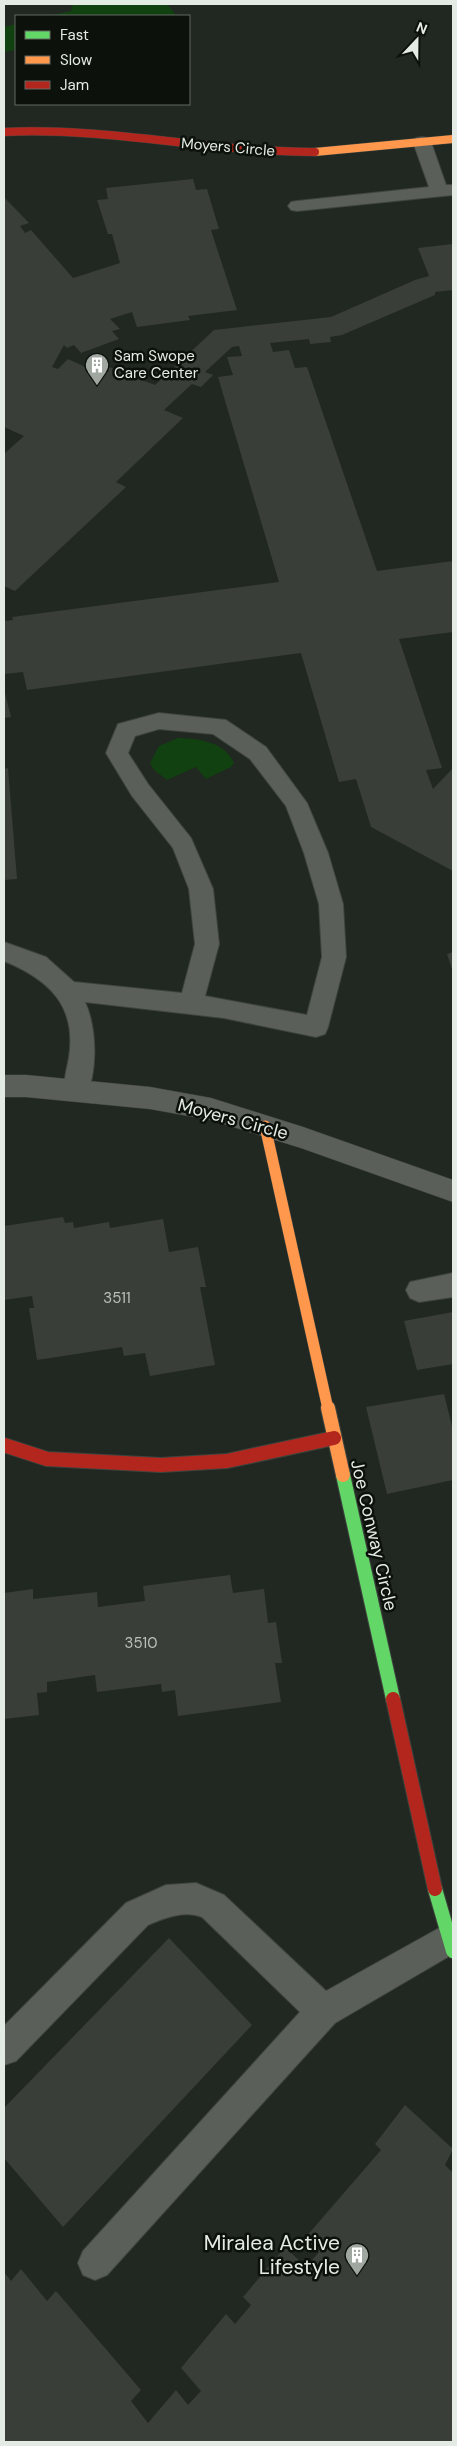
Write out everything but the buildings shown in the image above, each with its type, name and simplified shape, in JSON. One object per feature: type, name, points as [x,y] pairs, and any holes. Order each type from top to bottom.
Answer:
[{"type":"street","name":"Moyers Circle","points":[[4,132],[26,129],[96,131],[248,151],[317,153],[453,139]]},
{"type":"street","name":"Moyers Circle","points":[[4,1086],[26,1086],[150,1098],[203,1108],[265,1126],[453,1191]]},
{"type":"street","name":"Joe Conway Circle","points":[[265,1126],[435,1888],[451,1944]]},
{"type":"street","points":[[4,1445],[47,1459],[161,1465],[227,1461],[334,1438]]},
{"type":"lane","points":[[297,206],[446,190],[422,142]]},
{"type":"lane","points":[[68,991],[191,1003],[257,1013],[316,1027],[334,957],[331,904],[316,853],[296,803],[258,753],[218,726],[159,721],[126,730],[117,753],[140,790],[183,844],[201,889],[207,944],[191,1003]]},
{"type":"lane","points":[[4,951],[37,964],[68,991],[80,1017],[82,1052],[76,1091]]},
{"type":"lane","points":[[419,1290],[453,1285]]},
{"type":"lane","points":[[4,2049],[137,1914],[166,1901],[196,1899],[214,1906],[324,2011]]},
{"type":"lane","points":[[95,2262],[324,2011],[451,1944]]},
{"type":"green space","points":[[73,4],[167,4],[176,15],[53,15],[71,11]]},
{"type":"green space","points":[[15,24],[15,50],[4,52],[4,27]]},
{"type":"green space","points":[[178,738],[202,740],[218,746],[225,750],[234,763],[231,767],[206,779],[196,767],[167,780],[154,770],[150,763],[159,746]]},
{"type":"traffic: fast","points":[[343,1475],[393,1699]]},
{"type":"traffic: fast","points":[[435,1889],[453,1951]]},
{"type":"traffic: slow","points":[[315,152],[453,139]]},
{"type":"traffic: slow","points":[[265,1126],[343,1475]]},
{"type":"traffic: jam","points":[[4,132],[82,131],[237,149],[315,152]]},
{"type":"traffic: jam","points":[[4,1445],[47,1459],[161,1465],[227,1461],[334,1438]]},
{"type":"traffic: jam","points":[[393,1699],[435,1889]]},
{"type":"place","name":"Sam Swope Care Center","points":[[97,386]]},
{"type":"place","name":"Miralea Active Lifestyle","points":[[357,2276]]}]
